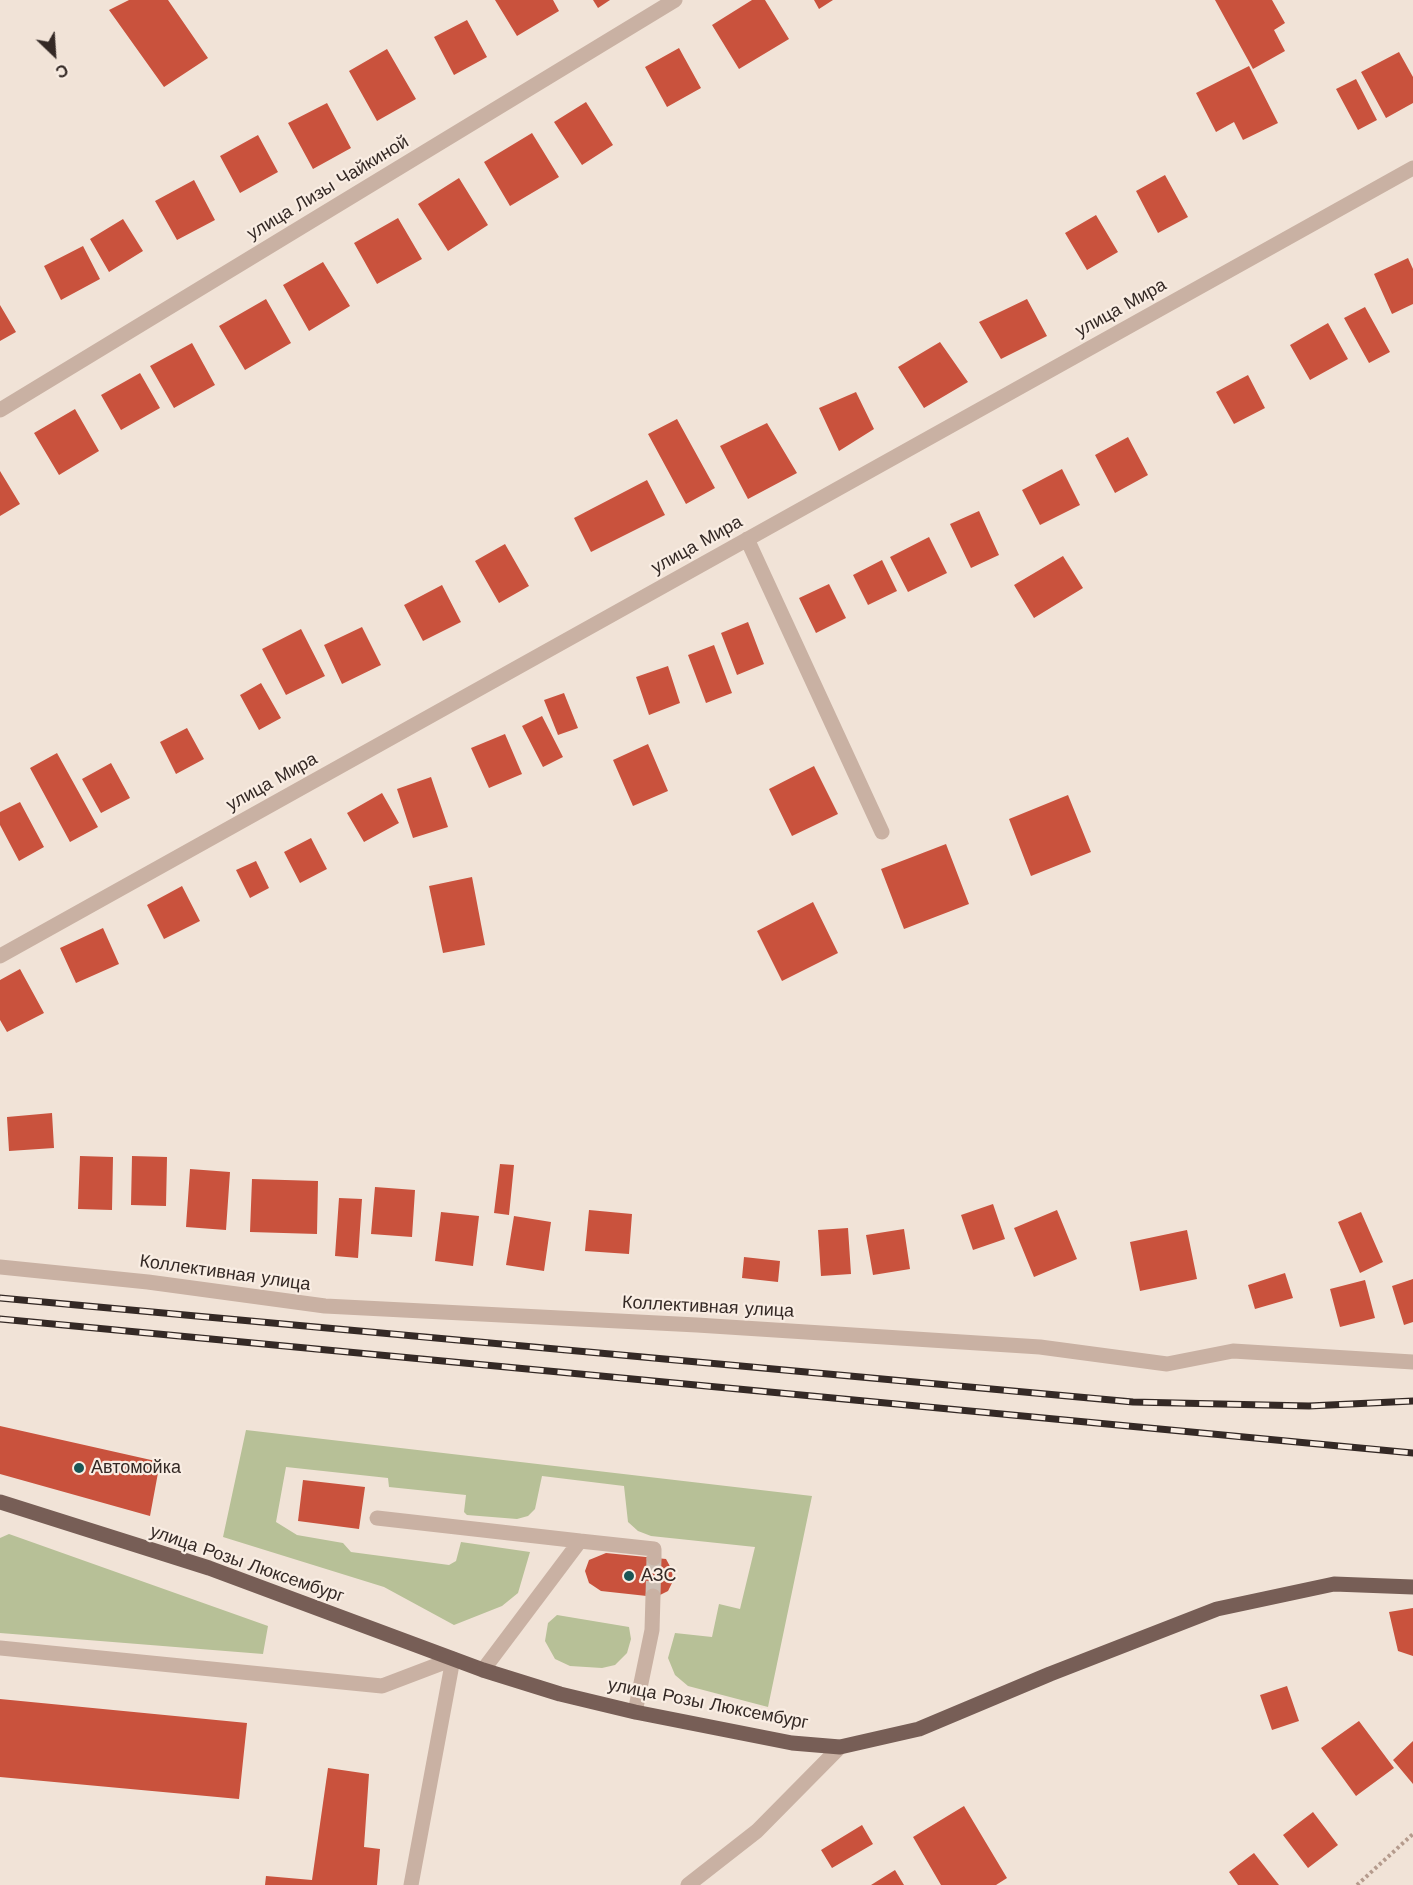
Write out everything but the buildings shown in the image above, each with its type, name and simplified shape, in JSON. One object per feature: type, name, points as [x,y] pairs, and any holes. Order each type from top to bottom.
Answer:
[{"type":"main road","name":"улица Розы Люксембург","points":[[0,1502],[209,1568],[483,1670],[560,1694],[635,1712],[792,1743],[840,1747],[919,1729],[1050,1674],[1217,1609],[1334,1584],[1413,1587]]},
{"type":"street","name":"улица Лизы Чайкиной","points":[[0,410],[675,0]]},
{"type":"street","name":"улица Мира","points":[[0,956],[1413,168]]},
{"type":"street","points":[[747,539],[882,832]]},
{"type":"street","name":"Коллективная улица","points":[[0,1267],[148,1282],[325,1306],[696,1325],[1029,1347],[1167,1364],[1233,1352],[1413,1362]]},
{"type":"street","points":[[377,1518],[654,1550],[654,1558]]},
{"type":"street","points":[[483,1670],[580,1541]]},
{"type":"street","points":[[635,1712],[652,1630],[653,1596]]},
{"type":"street","points":[[0,1648],[382,1686],[453,1659]]},
{"type":"street","points":[[411,1885],[453,1659]]},
{"type":"street","points":[[688,1885],[757,1831],[840,1747]]},
{"type":"path","points":[[1357,1885],[1413,1834]]},
{"type":"green space","points":[[246,1430],[812,1496],[768,1707],[688,1686],[675,1675],[668,1658],[675,1633],[712,1637],[719,1604],[740,1609],[755,1547],[651,1536],[638,1531],[628,1522],[624,1486],[542,1476],[535,1509],[528,1516],[517,1519],[467,1515],[464,1512],[466,1495],[389,1487],[388,1478],[286,1467],[276,1522],[297,1535],[343,1543],[351,1552],[449,1565],[456,1561],[461,1542],[530,1552],[518,1593],[502,1606],[454,1625],[384,1587],[223,1537]]},
{"type":"green space","points":[[9,1534],[268,1626],[263,1654],[0,1633],[0,1538]]},
{"type":"green space","points":[[557,1615],[629,1627],[631,1639],[627,1653],[615,1665],[602,1668],[570,1666],[555,1659],[545,1641],[548,1623]]},
{"type":"tunnel","points":[[653,1596],[654,1558]]},
{"type":"railway","points":[[0,1298],[1133,1402],[1309,1406],[1413,1401]]},
{"type":"railway","points":[[0,1319],[1413,1453]]},
{"type":"place","name":"Автомойка","points":[[79,1468]]},
{"type":"place","name":"АЗС","points":[[629,1576]]}]
